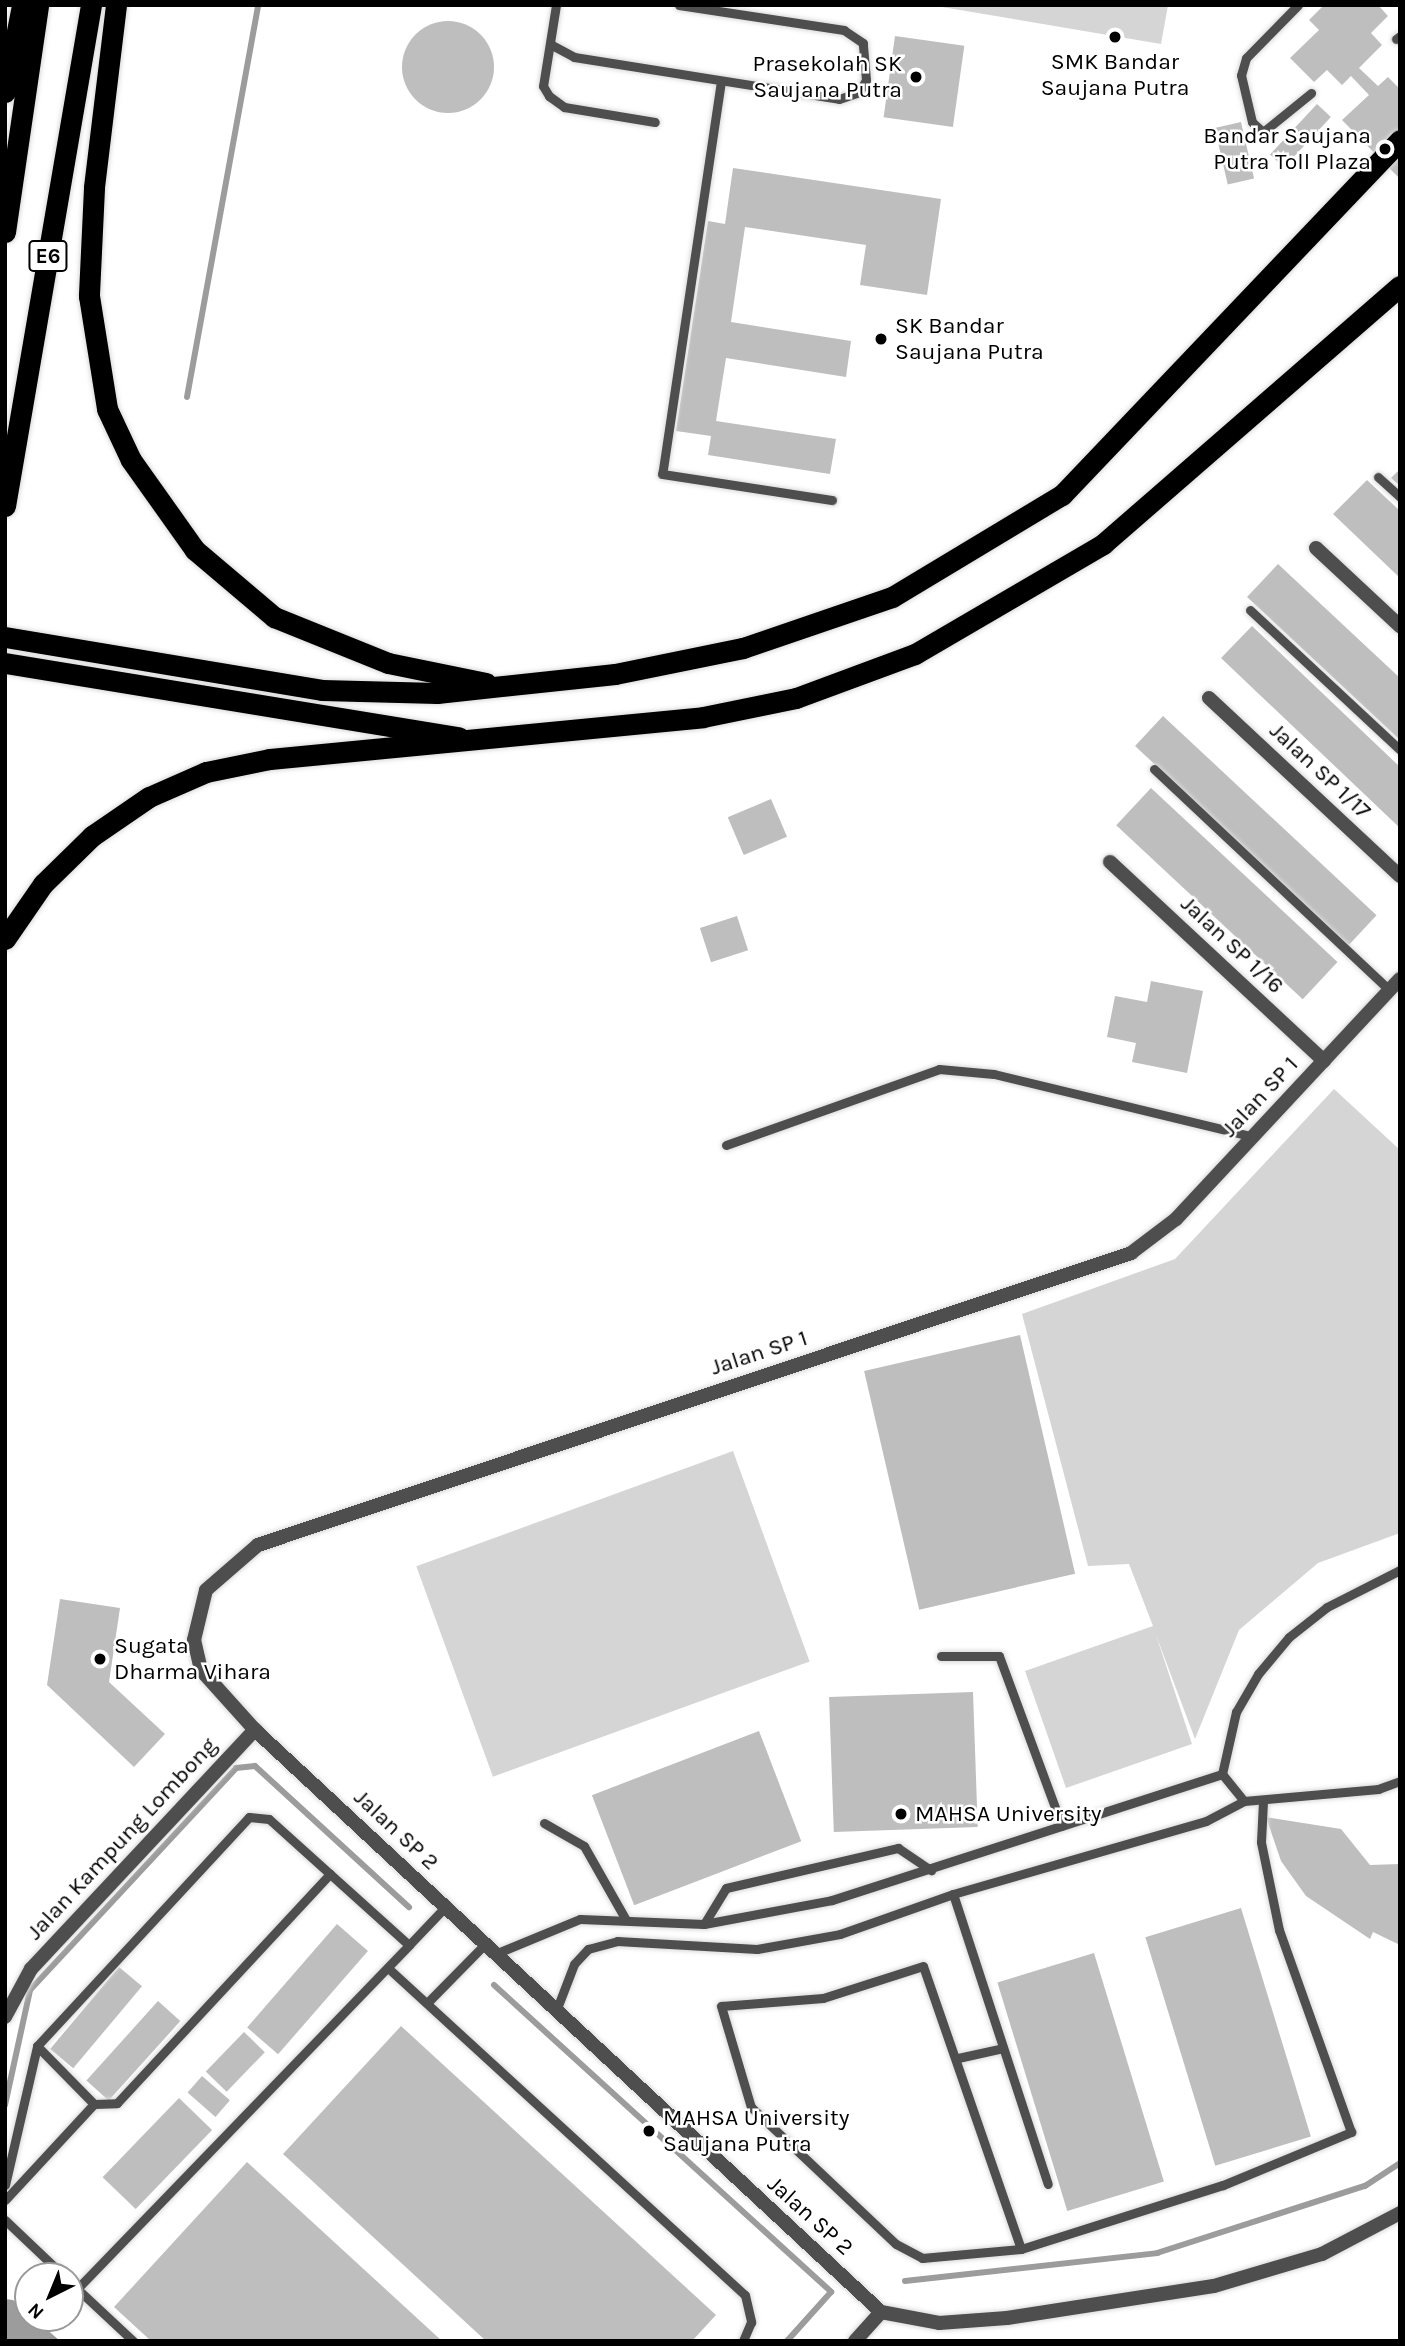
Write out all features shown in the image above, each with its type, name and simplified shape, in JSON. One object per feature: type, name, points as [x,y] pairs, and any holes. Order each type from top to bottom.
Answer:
[{"type":"highway","points":[[5,92],[22,5]]},
{"type":"highway","name":"E6","points":[[5,232],[38,5]]},
{"type":"highway","name":"E6","points":[[5,506],[91,5]]},
{"type":"highway","points":[[116,5],[94,188],[89,296],[107,409],[131,460],[195,550],[274,617],[387,663],[509,689]]},
{"type":"highway","points":[[5,638],[322,690],[509,689],[743,648],[892,597],[1062,495],[1400,140]]},
{"type":"highway","points":[[5,939],[43,884],[92,836],[149,797],[206,772],[270,759],[485,741],[703,717],[796,698],[915,654],[1103,544],[1400,286]]},
{"type":"highway","points":[[5,663],[485,741]]},
{"type":"street","points":[[1316,548],[1400,626]]},
{"type":"street","name":"Jalan SP 1/17","points":[[1209,698],[1400,876]]},
{"type":"street","name":"Jalan SP 1/16","points":[[1110,862],[1324,1061]]},
{"type":"street","name":"Jalan SP 1","points":[[255,1730],[201,1670],[194,1640],[206,1590],[258,1545],[1130,1253],[1177,1219],[1400,978]]},
{"type":"street","name":"Jalan SP 2","points":[[255,1730],[881,2312]]},
{"type":"street","name":"Jalan Kampung Lombong","points":[[5,2017],[31,1969],[255,1730]]},
{"type":"street","points":[[855,2341],[881,2312],[939,2323],[1007,2318],[1214,2286],[1322,2254],[1400,2213]]},
{"type":"lane","points":[[556,5],[543,86],[549,96],[564,107],[655,122]]},
{"type":"lane","points":[[550,44],[574,57],[721,81],[839,99],[859,92],[868,59],[863,43],[844,30],[679,5]]},
{"type":"lane","points":[[1298,5],[1246,58],[1241,75],[1252,122],[1264,132],[1311,93]]},
{"type":"lane","points":[[721,81],[662,474],[832,500]]},
{"type":"lane","points":[[1378,477],[1400,497]]},
{"type":"lane","points":[[1250,610],[1400,750]]},
{"type":"lane","points":[[1154,769],[1389,990]]},
{"type":"lane","points":[[726,1145],[949,1069],[994,1074],[1254,1137]]},
{"type":"lane","points":[[1222,1774],[1236,1712],[1289,1637],[1364,1583],[1400,1570]]},
{"type":"lane","points":[[941,1656],[999,1656],[1062,1826]]},
{"type":"lane","points":[[1222,1774],[1244,1801]]},
{"type":"lane","points":[[426,2003],[490,1949],[580,1919],[704,1924],[832,1900],[932,1871],[1222,1774]]},
{"type":"lane","points":[[556,2011],[566,1979],[588,1949],[617,1941],[757,1949],[840,1934],[953,1894],[1206,1821],[1244,1801],[1263,1801],[1400,1781]]},
{"type":"lane","points":[[1021,2249],[958,2058],[923,1966],[823,1997],[721,2006],[751,2107],[896,2244],[922,2258],[1021,2249],[1223,2185],[1351,2132],[1279,1930],[1261,1842],[1263,1801]]},
{"type":"lane","points":[[5,2185],[37,2046],[249,1817],[269,1819],[408,1945]]},
{"type":"lane","points":[[544,1823],[584,1846],[626,1920]]},
{"type":"lane","points":[[704,1924],[721,1893],[739,1885],[898,1848],[932,1871]]},
{"type":"lane","points":[[37,2046],[94,2104],[117,2104],[330,1874]]},
{"type":"lane","points":[[953,1894],[1048,2184]]},
{"type":"lane","points":[[84,2276],[388,1968],[444,1907]]},
{"type":"lane","points":[[388,1968],[745,2295],[751,2322],[743,2341]]},
{"type":"lane","points":[[958,2058],[1003,2048]]},
{"type":"lane","points":[[5,2200],[94,2104]]},
{"type":"lane","points":[[5,2220],[49,2262]]},
{"type":"lane","points":[[84,2295],[133,2341]]},
{"type":"shaded area","points":[[930,5],[1168,5],[1161,44]]},
{"type":"shaded area","points":[[1334,1089],[1400,1150],[1400,1533],[1318,1563],[1239,1630],[1195,1739],[1156,1635],[1192,1744],[1066,1788],[1025,1671],[1153,1626],[1129,1564],[1088,1566],[1022,1314],[1175,1259]]},
{"type":"shaded area","points":[[733,1451],[810,1661],[493,1777],[416,1566]]},
{"type":"shaded area","points":[[5,2299],[14,2301],[14,2332],[50,2332],[60,2341],[5,2341]]},
{"type":"building","points":[[1324,5],[1378,5],[1388,16],[1371,33],[1382,45],[1359,68],[1378,86],[1388,77],[1400,89],[1400,179],[1342,120],[1369,95],[1351,76],[1342,85],[1327,70],[1314,82],[1290,58],[1319,30],[1309,20]]},
{"type":"building","points":[[448,21],[466,24],[481,34],[491,49],[494,67],[491,85],[481,100],[466,110],[448,113],[430,110],[415,100],[405,85],[402,67],[405,49],[415,34],[430,24]]},
{"type":"building","points":[[895,36],[964,46],[953,127],[884,117]]},
{"type":"building","points":[[1317,104],[1331,117],[1284,167],[1270,154]]},
{"type":"building","points":[[1241,122],[1254,179],[1228,185],[1215,128]]},
{"type":"building","points":[[733,168],[941,199],[927,295],[860,285],[866,245],[745,227],[731,322],[851,341],[846,377],[726,358],[716,421],[836,439],[830,474],[708,455],[711,436],[676,431],[708,221],[725,224]]},
{"type":"building","points":[[1400,469],[1400,486],[1391,478]]},
{"type":"building","points":[[1367,480],[1400,511],[1400,578],[1333,514]]},
{"type":"building","points":[[1278,564],[1400,678],[1400,740],[1247,597]]},
{"type":"building","points":[[1252,626],[1400,767],[1400,828],[1221,658]]},
{"type":"building","points":[[1163,716],[1377,915],[1349,945],[1135,746]]},
{"type":"building","points":[[1151,788],[1337,962],[1303,999],[1116,825]]},
{"type":"building","points":[[771,799],[787,837],[744,855],[728,817]]},
{"type":"building","points":[[737,916],[748,950],[711,962],[700,928]]},
{"type":"building","points":[[1151,981],[1203,991],[1187,1073],[1132,1062],[1136,1043],[1107,1037],[1115,996],[1147,1002]]},
{"type":"building","points":[[1020,1335],[1075,1574],[919,1610],[864,1371]]},
{"type":"building","points":[[60,1599],[120,1608],[109,1682],[165,1734],[134,1767],[47,1685]]},
{"type":"building","points":[[973,1692],[978,1827],[834,1832],[829,1697]]},
{"type":"building","points":[[759,1731],[801,1841],[634,1905],[592,1795]]},
{"type":"building","points":[[1266,1817],[1341,1829],[1370,1865],[1400,1864],[1400,1945],[1373,1932],[1370,1939],[1306,1896],[1281,1861]]},
{"type":"building","points":[[1241,1908],[1311,2137],[1215,2166],[1145,1937]]},
{"type":"building","points":[[337,1924],[368,1951],[278,2054],[247,2027]]},
{"type":"building","points":[[1094,1953],[1164,2182],[1067,2211],[997,1983]]},
{"type":"building","points":[[119,1967],[142,1986],[73,2068],[50,2049]]},
{"type":"building","points":[[158,2001],[180,2021],[109,2101],[86,2081]]},
{"type":"building","points":[[401,2026],[716,2315],[692,2341],[486,2341],[283,2154]]},
{"type":"building","points":[[244,2032],[265,2052],[227,2092],[206,2072]]},
{"type":"building","points":[[202,2076],[230,2100],[215,2117],[188,2093]]},
{"type":"building","points":[[179,2098],[212,2130],[136,2209],[103,2177]]},
{"type":"building","points":[[247,2162],[442,2341],[151,2341],[114,2307]]},
{"type":"waterway","points":[[187,397],[258,5]]},
{"type":"waterway","points":[[5,2105],[30,1990],[236,1768],[255,1766],[409,1907]]},
{"type":"waterway","points":[[494,1985],[831,2292],[787,2341]]},
{"type":"waterway","points":[[905,2281],[1157,2253],[1365,2186],[1400,2163]]},
{"type":"place","name":"SMK Bandar Saujana Putra","points":[[1115,37]]},
{"type":"place","name":"Prasekolah SK Saujana Putra","points":[[916,77]]},
{"type":"place","name":"Bandar Saujana Putra Toll Plaza","points":[[1385,149]]},
{"type":"place","name":"SK Bandar Saujana Putra","points":[[881,339]]},
{"type":"place","name":"Sugata Dharma Vihara","points":[[100,1659]]},
{"type":"place","name":"MAHSA University","points":[[901,1814]]},
{"type":"place","name":"MAHSA University Saujana Putra","points":[[649,2131]]}]
